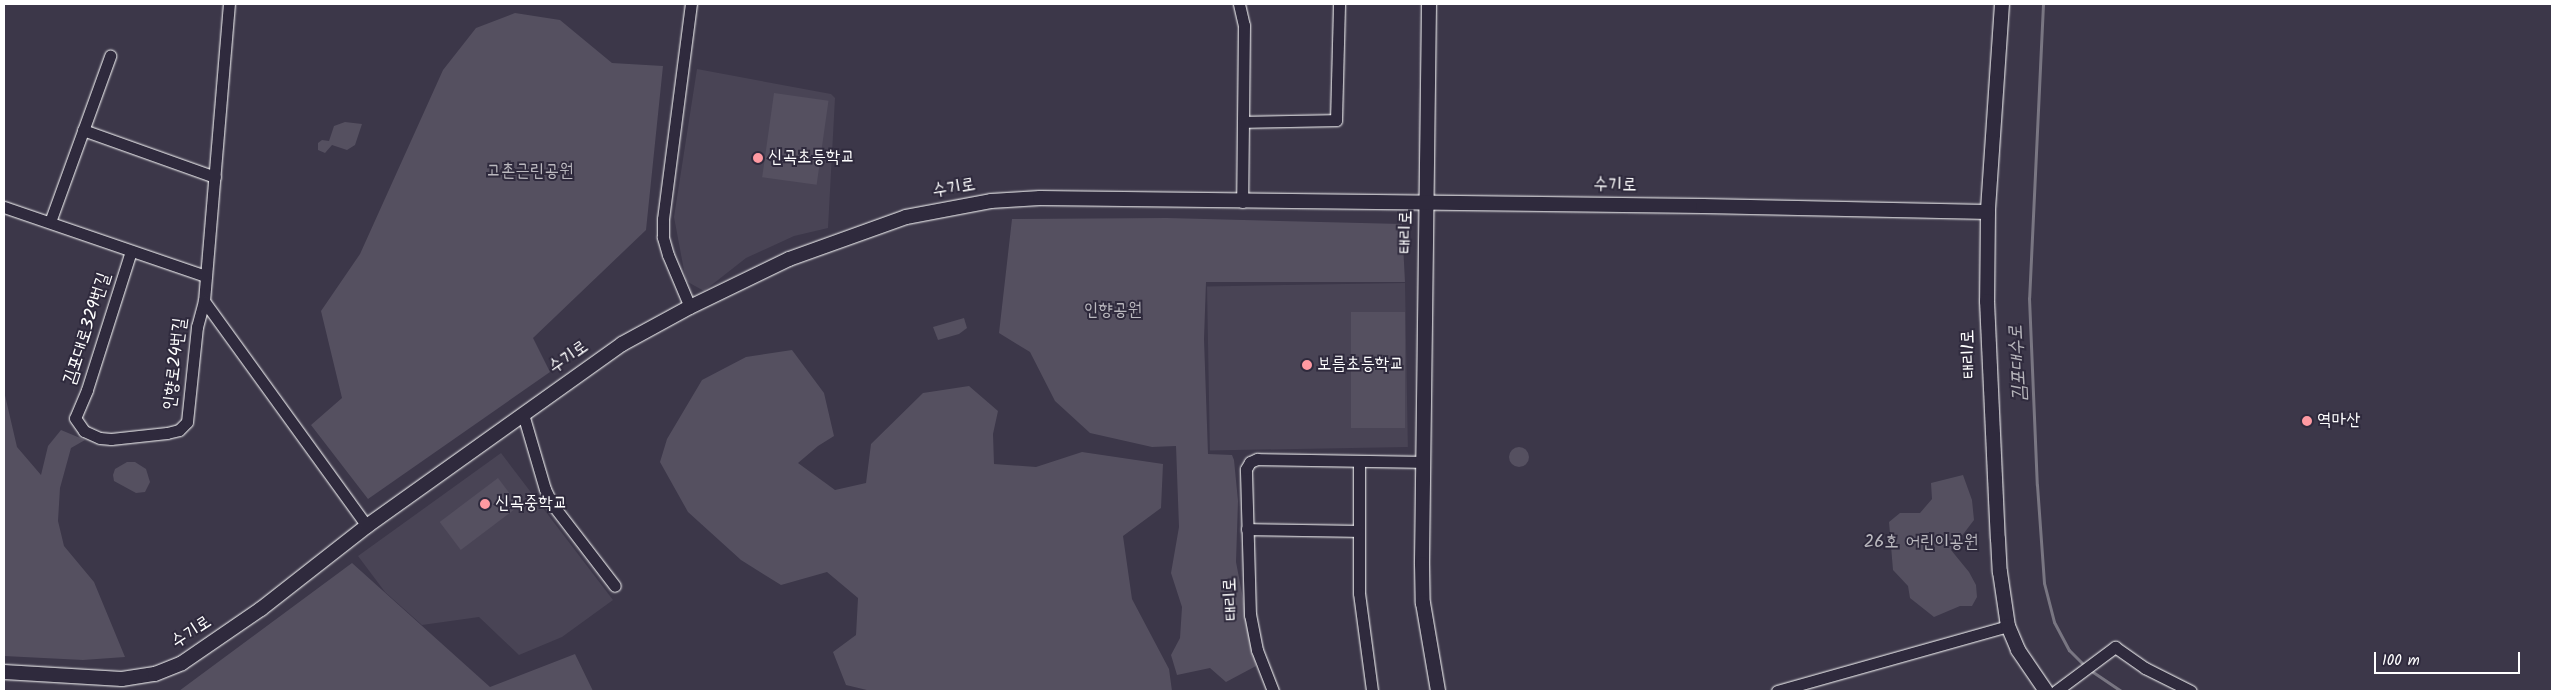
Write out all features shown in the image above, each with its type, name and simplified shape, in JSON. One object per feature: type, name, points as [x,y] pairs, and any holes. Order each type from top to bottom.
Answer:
[{"type":"street","name":"인향로24번길","points":[[75,418],[84,431],[100,438],[111,439],[167,433],[184,428],[188,412],[197,327],[204,301],[229,4]]},
{"type":"street","points":[[690,307],[668,255],[663,238],[663,219],[691,4]]},
{"type":"street","points":[[1239,4],[1244,25],[1242,202]]},
{"type":"street","points":[[1243,122],[1336,120],[1339,4]]},
{"type":"street","name":"태리로","points":[[1429,4],[1423,603],[1438,691]]},
{"type":"street","name":"태리1로","points":[[2002,4],[1988,212],[1987,301],[1989,384],[2000,572],[2008,626],[2018,650],[2046,691]]},
{"type":"street","points":[[50,222],[110,56]]},
{"type":"street","points":[[83,130],[215,177]]},
{"type":"street","name":"수기로","points":[[4,672],[122,679],[170,669],[194,657],[261,610],[367,526],[622,344],[690,307],[789,259],[906,217],[991,201],[1040,198],[1242,202],[1426,202],[1988,212]]},
{"type":"street","points":[[4,206],[205,276]]},
{"type":"street","name":"김포대로329번길","points":[[75,418],[87,390],[131,250]]},
{"type":"street","points":[[204,301],[367,526]]},
{"type":"street","points":[[524,414],[545,489],[552,504],[615,586]]},
{"type":"street","name":"태리로","points":[[1273,691],[1261,664],[1253,636],[1250,615],[1246,469],[1253,460],[1423,462]]},
{"type":"street","points":[[1359,462],[1358,531],[1363,631],[1372,691]]},
{"type":"street","points":[[1247,529],[1358,531]]},
{"type":"street","points":[[1777,691],[2008,626]]},
{"type":"street","points":[[2058,689],[2115,647],[2146,668],[2191,691]]},
{"type":"shaded area","name":"신곡초등학교","points":[[697,69],[831,94],[835,98],[828,228],[794,236],[746,258],[704,291],[686,281],[674,217]]},
{"type":"shaded area","name":"보름초등학교","points":[[1405,283],[1408,447],[1210,450],[1207,286]]},
{"type":"shaded area","name":"신곡중학교","points":[[501,453],[613,600],[562,637],[519,655],[479,617],[422,625],[385,592],[358,556]]},
{"type":"green space","name":"고촌근린공원","points":[[515,13],[560,20],[612,63],[663,66],[646,230],[533,338],[550,372],[368,499],[311,425],[342,398],[321,311],[360,254],[443,70],[476,28]]},
{"type":"green space","points":[[774,93],[828,101],[817,185],[762,177]]},
{"type":"green space","points":[[345,122],[362,124],[355,145],[347,150],[332,145],[325,153],[318,150],[318,143],[322,140],[329,141],[334,126]]},
{"type":"green space","name":"인향공원","points":[[1167,218],[1402,224],[1405,282],[1206,282],[1204,339],[1208,454],[1232,455],[1234,460],[1238,501],[1236,562],[1256,666],[1226,682],[1210,668],[1177,675],[1171,655],[1180,638],[1182,607],[1171,573],[1179,527],[1176,446],[1152,447],[1090,433],[1055,401],[1030,352],[999,333],[1012,219]]},
{"type":"green space","points":[[1351,312],[1405,312],[1405,428],[1351,428]]},
{"type":"green space","points":[[964,318],[967,328],[959,334],[938,340],[933,327]]},
{"type":"green space","points":[[792,350],[824,393],[834,436],[818,446],[798,463],[835,490],[866,483],[871,444],[923,393],[969,386],[998,411],[993,434],[994,464],[1036,467],[1082,452],[1163,464],[1161,508],[1123,536],[1132,599],[1169,669],[1172,691],[871,691],[846,685],[833,652],[856,635],[858,598],[827,572],[781,585],[741,560],[688,512],[660,462],[667,439],[702,380],[746,357]]},
{"type":"green space","points":[[4,391],[17,447],[41,475],[48,446],[61,430],[85,440],[71,448],[60,488],[58,521],[64,546],[94,582],[125,657],[83,660],[4,656]]},
{"type":"green space","points":[[1515,447],[1523,447],[1529,453],[1529,461],[1523,467],[1515,467],[1509,461],[1509,453]]},
{"type":"green space","points":[[127,462],[135,462],[146,469],[150,482],[145,492],[136,493],[114,481],[115,469]]},
{"type":"green space","name":"26호 어린이공원","points":[[1963,475],[1972,500],[1974,520],[1951,550],[1969,572],[1976,585],[1977,597],[1972,606],[1960,606],[1934,617],[1910,598],[1908,586],[1893,570],[1889,522],[1900,513],[1920,513],[1932,499],[1931,483]]},
{"type":"green space","points":[[498,478],[519,506],[461,550],[440,522]]},
{"type":"green space","points":[[352,563],[490,687],[575,654],[593,691],[179,691]]},
{"type":"waterway","name":"김포대수로","points":[[2043,4],[2029,298],[2037,485],[2044,583],[2054,622],[2069,650],[2085,666]]},
{"type":"waterway","name":"김포대수로","points":[[2090,670],[2121,691]]},
{"type":"place","name":"신곡초등학교","points":[[758,158]]},
{"type":"place","name":"보름초등학교","points":[[1307,365]]},
{"type":"place","name":"역마산","points":[[2307,421]]},
{"type":"place","name":"신곡중학교","points":[[485,504]]}]
